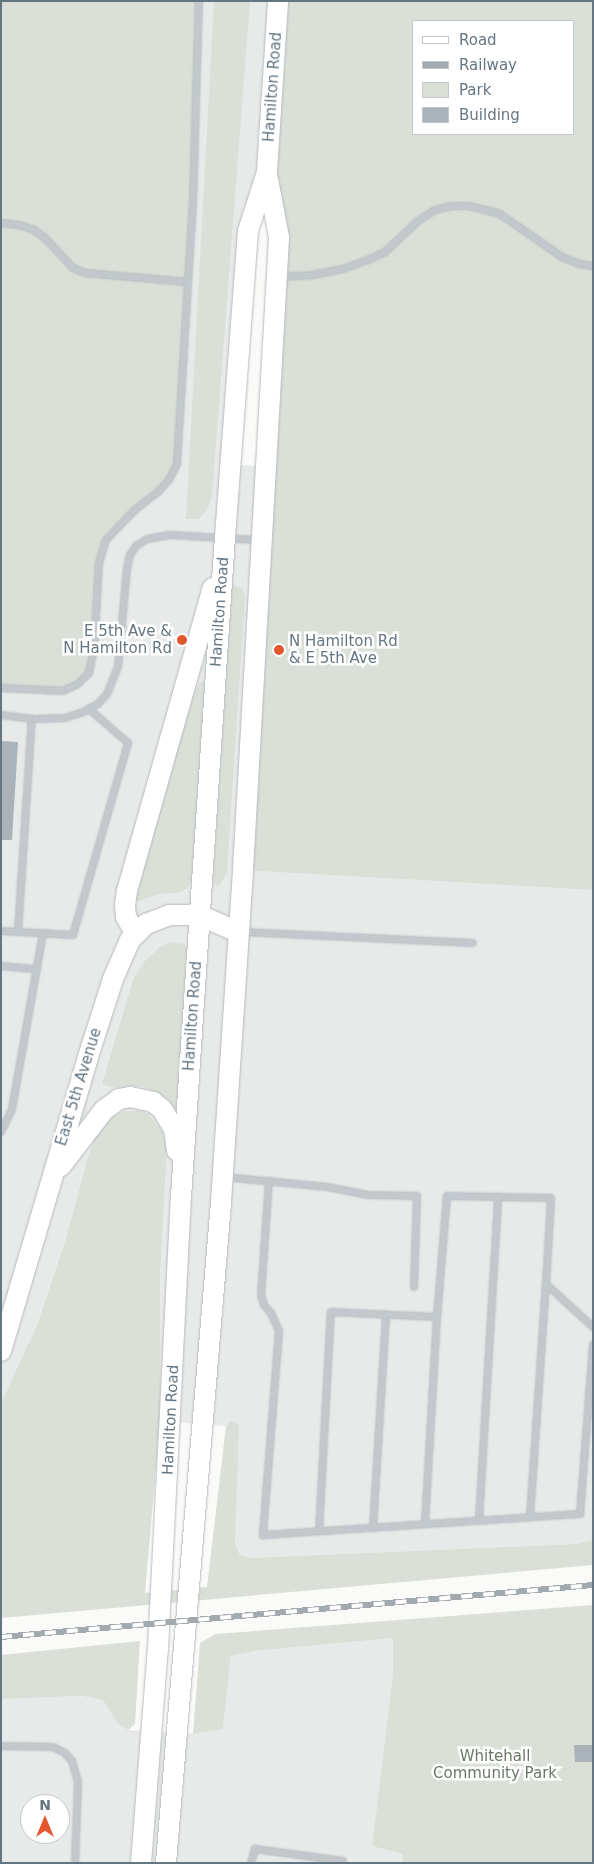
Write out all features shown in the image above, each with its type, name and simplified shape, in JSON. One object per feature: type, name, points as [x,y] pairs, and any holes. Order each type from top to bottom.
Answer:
[{"type":"main road","name":"Hamilton Road","points":[[166,1863],[223,1176],[262,540],[279,237],[267,172],[278,1]]},
{"type":"main road","name":"Hamilton Road","points":[[141,1863],[159,1631],[181,1198],[224,544],[248,231],[267,172]]},
{"type":"main road","points":[[224,544],[127,892],[125,905],[126,917],[134,933],[146,924],[161,917],[178,914],[200,915],[238,932]]},
{"type":"main road","name":"East 5th Avenue","points":[[1,1351],[99,1022],[113,979],[134,933]]},
{"type":"main road","points":[[53,1175],[104,1110],[119,1099],[141,1098],[153,1102],[162,1109],[174,1129],[181,1198]]},
{"type":"lane","points":[[1,688],[64,691],[78,684],[89,673],[94,650],[99,563],[106,540],[135,510],[158,492],[169,480],[177,464],[197,99],[199,1]]},
{"type":"lane","points":[[277,277],[312,275],[343,269],[368,260],[385,252],[418,221],[435,210],[453,206],[476,207],[500,214],[562,256],[579,264],[593,266]]},
{"type":"lane","points":[[1,223],[19,224],[34,230],[45,238],[73,268],[85,274],[188,282]]},
{"type":"lane","points":[[1,715],[32,718],[65,718],[98,704],[107,694],[118,667],[126,569],[136,546],[158,536],[224,544],[262,540]]},
{"type":"lane","points":[[1,931],[73,935],[128,743],[89,709]]},
{"type":"lane","points":[[18,932],[32,718]]},
{"type":"lane","points":[[238,932],[473,943]]},
{"type":"lane","points":[[1,1132],[12,1109],[43,933]]},
{"type":"lane","points":[[1,966],[37,969]]},
{"type":"lane","points":[[223,1176],[328,1187],[368,1195],[417,1196],[414,1287]]},
{"type":"lane","points":[[269,1181],[261,1295],[264,1305],[271,1313],[279,1330],[263,1535],[580,1514],[593,1344]]},
{"type":"lane","points":[[425,1524],[437,1317],[447,1196],[551,1198],[530,1517]]},
{"type":"lane","points":[[479,1520],[498,1197]]},
{"type":"lane","points":[[546,1284],[593,1327]]},
{"type":"lane","points":[[319,1531],[332,1312],[437,1317]]},
{"type":"lane","points":[[373,1528],[386,1314]]},
{"type":"lane","points":[[1,1746],[53,1747],[64,1753],[72,1761],[78,1782],[75,1863]]},
{"type":"lane","points":[[251,1863],[254,1849],[343,1861]]},
{"type":"shaded area","points":[[1,1],[278,1],[274,67],[248,231],[231,465],[267,466],[244,870],[593,890],[593,1540],[575,1544],[251,1558],[240,1555],[235,1543],[238,1425],[231,1420],[226,1426],[160,1421],[160,1279],[167,1150],[87,1160],[66,1238],[37,1325],[1,1403]]},
{"type":"shaded area","points":[[393,1638],[393,1673],[372,1846],[404,1854],[402,1863],[1,1863],[1,1699],[82,1696],[103,1700],[118,1724],[128,1730],[193,1734],[223,1729],[231,1656],[254,1651]]},
{"type":"green space","points":[[1,1],[199,1],[197,99],[177,464],[169,480],[106,540],[99,563],[94,650],[89,673],[63,691],[1,688]]},
{"type":"green space","points":[[214,1],[250,1],[212,496],[208,508],[199,519],[186,519]]},
{"type":"green space","points":[[278,1],[593,1],[593,890],[243,870],[279,237],[267,172]]},
{"type":"green space","points":[[231,586],[242,588],[245,595],[227,872],[219,886],[213,884]]},
{"type":"green space","points":[[200,682],[205,682],[193,882],[182,892],[159,894],[136,902],[133,900],[194,694]]},
{"type":"green space","points":[[170,942],[184,944],[189,950],[180,1109],[175,1109],[162,1096],[140,1086],[111,1087],[102,1084],[134,977],[144,962],[160,947]]},
{"type":"green space","points":[[125,1111],[140,1111],[148,1114],[162,1130],[167,1150],[160,1279],[160,1421],[145,1593],[207,1587],[226,1426],[231,1420],[239,1425],[235,1543],[240,1555],[251,1558],[575,1544],[593,1540],[593,1565],[1,1618],[1,1403],[37,1325],[66,1238],[87,1160],[97,1131],[108,1118]]},
{"type":"green space","name":"Whitehall Community Park","points":[[593,1605],[593,1863],[402,1863],[403,1854],[372,1846],[393,1673],[393,1638],[254,1651],[231,1656],[223,1729],[193,1734],[200,1643],[216,1634]]},
{"type":"green space","points":[[140,1641],[135,1724],[128,1730],[118,1724],[103,1700],[82,1696],[1,1699],[1,1655]]},
{"type":"building","points":[[1,741],[18,742],[12,840],[1,840]]},
{"type":"building","points":[[574,1745],[593,1745],[593,1762],[575,1762]]},
{"type":"railway","points":[[1,1637],[593,1585]]},
{"type":"place","name":"E 5th Ave & N Hamilton Rd","points":[[182,640]]},
{"type":"place","name":"N Hamilton Rd & E 5th Ave","points":[[279,650]]}]
